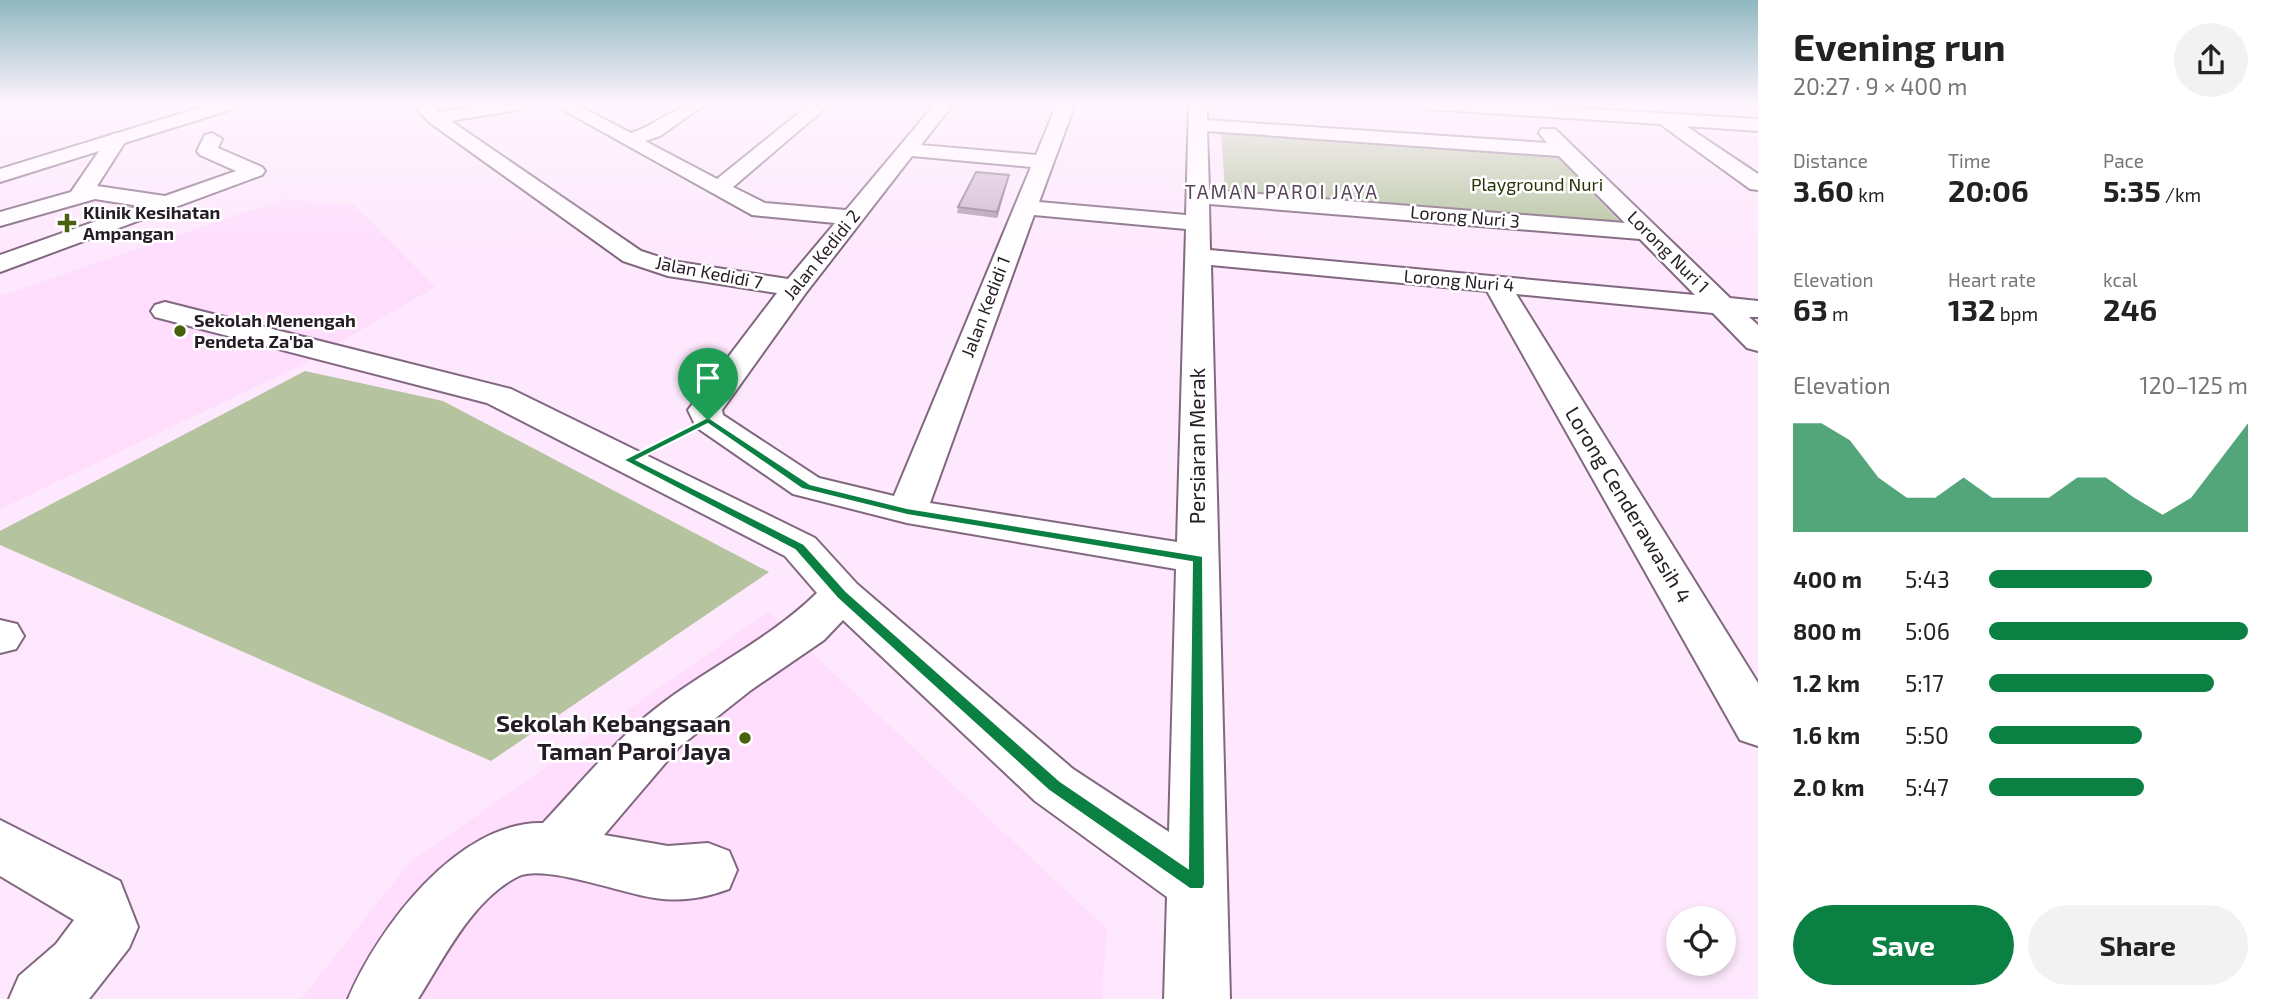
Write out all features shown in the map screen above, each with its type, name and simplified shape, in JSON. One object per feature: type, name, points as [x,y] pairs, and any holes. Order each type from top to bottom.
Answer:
[{"type":"main road","points":[[0,167],[54,151]]},
{"type":"main road","points":[[0,176],[80,151]]},
{"type":"main road","points":[[81,193],[109,151]]},
{"type":"main road","points":[[0,264],[255,172],[207,151]]},
{"type":"main road","name":"Jalan Kedidi 7","points":[[484,151],[632,256],[668,268],[795,288]]},
{"type":"main road","points":[[649,151],[761,210],[853,217]]},
{"type":"main road","points":[[719,188],[764,151]]},
{"type":"main road","name":"Jalan Kedidi 2","points":[[707,415],[795,288],[907,151]]},
{"type":"main road","points":[[915,151],[1043,162]]},
{"type":"main road","name":"Jalan Kedidi 1","points":[[907,511],[1048,151]]},
{"type":"main road","name":"Persiaran Merak","points":[[1197,999],[1198,151]]},
{"type":"main road","name":"Lorong Nuri 1","points":[[1566,151],[1758,342]]},
{"type":"main road","points":[[1710,151],[1758,184]]},
{"type":"main road","points":[[0,219],[81,193],[94,192],[171,204]]},
{"type":"main road","points":[[1024,207],[1198,225]]},
{"type":"main road","name":"Lorong Nuri 3","points":[[1198,225],[1648,232]]},
{"type":"main road","name":"Lorong Nuri 4","points":[[1198,225],[1497,285],[1758,309]]},
{"type":"main road","name":"Lorong Cenderawasih 4","points":[[1497,285],[1758,726]]},
{"type":"main road","points":[[164,311],[499,396],[800,547],[842,594],[1054,785],[1197,884]]},
{"type":"main road","points":[[707,415],[806,486],[907,511],[1198,559]]},
{"type":"main road","points":[[555,850],[661,733],[734,677],[808,629],[842,594]]},
{"type":"main road","points":[[0,846],[99,901],[107,927],[78,966],[42,999]]},
{"type":"main road","points":[[382,999],[448,900],[495,859],[524,849],[555,850],[651,871],[684,875],[708,870]]},
{"type":"path","points":[[628,460],[707,415]]},
{"type":"shaded area","name":"Sekolah Menengah Pendeta Za'ba","points":[[284,199],[354,205],[435,287],[299,366],[0,509],[0,296]]},
{"type":"shaded area","name":"Sekolah Kebangsaan Taman Paroi Jaya","points":[[768,612],[1107,929],[1101,999],[301,999],[409,863]]},
{"type":"green space","name":"Playground Nuri","points":[[1222,151],[1508,151],[1555,154],[1623,225],[1225,191]]},
{"type":"green space","points":[[305,371],[443,401],[769,572],[491,761],[0,545],[0,531]]},
{"type":"building","points":[[976,172],[1009,175],[997,212],[958,207]]},
{"type":"place","name":"Klinik Kesihatan Ampangan","points":[[67,223]]},
{"type":"place","name":"Sekolah Menengah Pendeta Za'ba","points":[[180,331]]},
{"type":"place","name":"Sekolah Kebangsaan Taman Paroi Jaya","points":[[745,738]]},
{"type":"district","name":"TAMAN PAROI JAYA","points":[[1282,192]]},
{"type":"route","points":[[708,420],[806,486],[907,511],[1198,559],[1197,884],[1054,785],[842,594],[800,547],[628,460],[708,420]]}]
